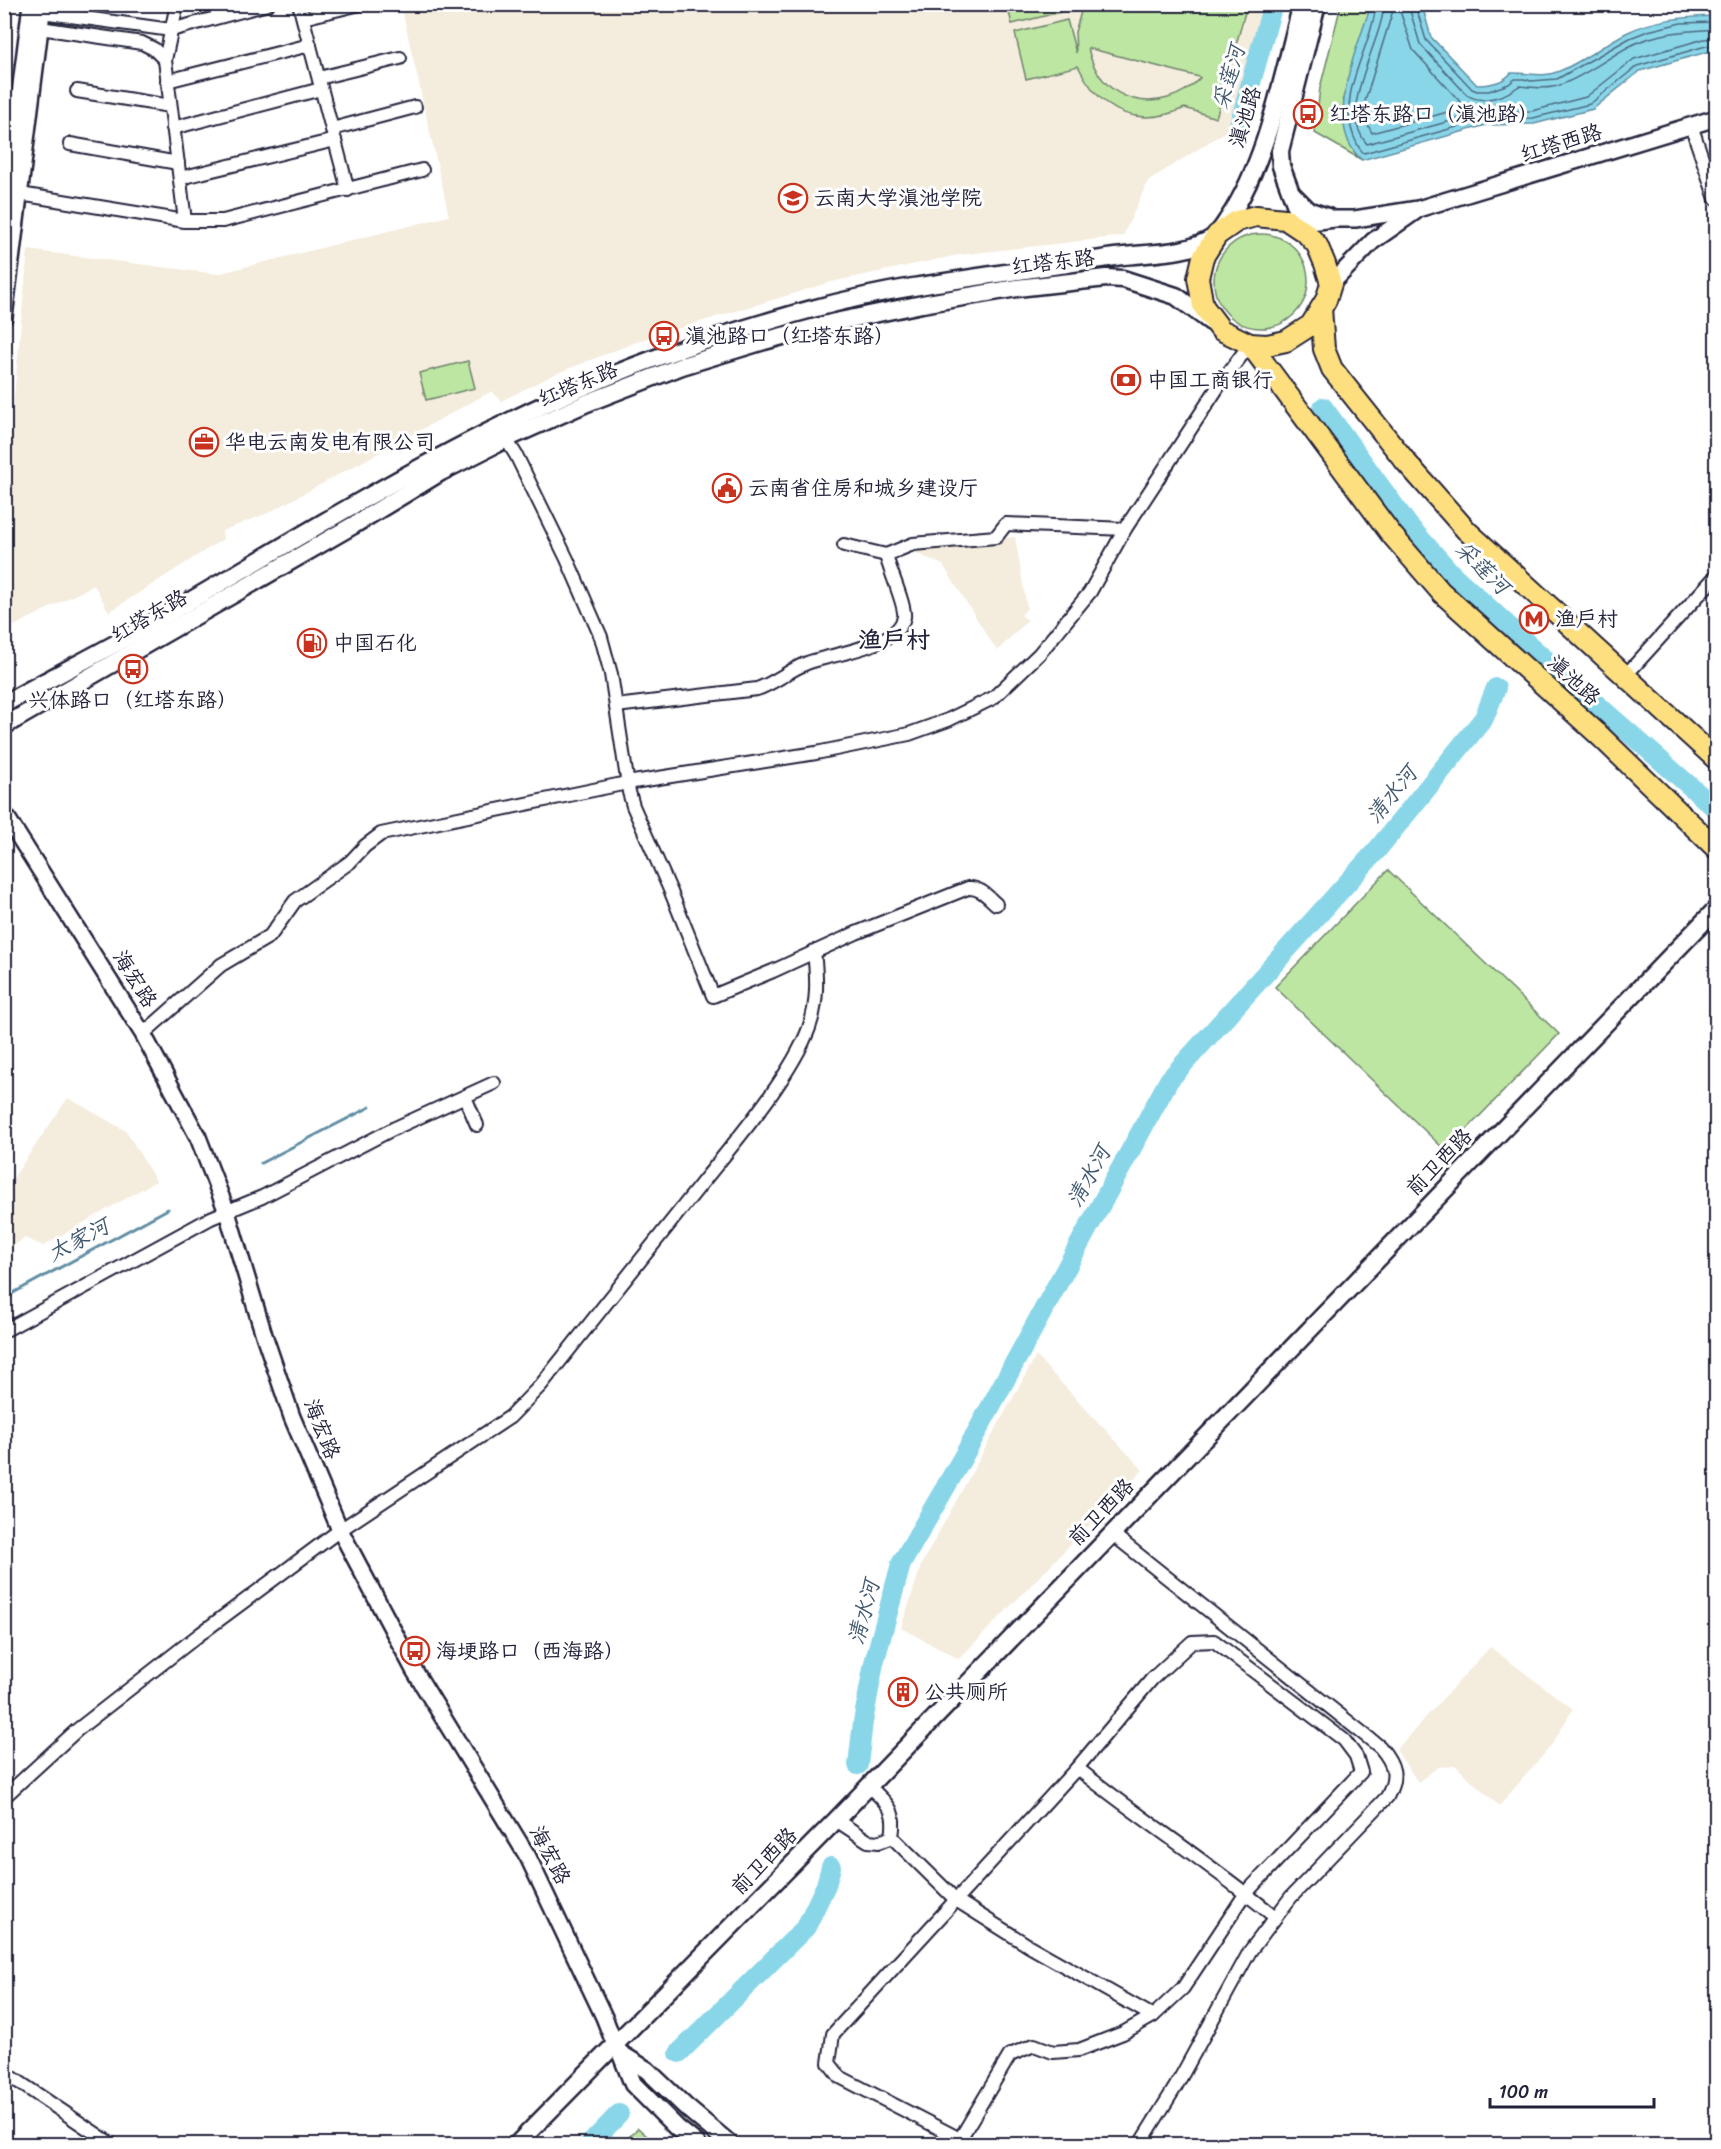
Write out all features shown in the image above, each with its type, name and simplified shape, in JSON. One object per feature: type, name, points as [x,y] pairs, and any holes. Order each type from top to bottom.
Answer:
[{"type":"main road","name":"滇池路","points":[[1217,235],[1251,181],[1269,127],[1302,4]]},
{"type":"main road","name":"滇池路","points":[[1300,226],[1281,166],[1280,152],[1317,4]]},
{"type":"main road","points":[[1256,216],[1285,219],[1300,226],[1317,245],[1326,264],[1330,284],[1321,308],[1311,325],[1286,341],[1267,345],[1250,344],[1221,330],[1203,306],[1198,278],[1203,257],[1217,235],[1237,221],[1256,216]]},
{"type":"main road","name":"红塔东路","points":[[4,704],[148,625],[238,570],[398,480],[542,404],[603,379],[703,342],[811,309],[934,284],[1134,254],[1174,251],[1194,246],[1217,235]]},
{"type":"main road","name":"红塔东路","points":[[4,726],[352,526],[441,472],[506,439],[587,403],[682,366],[764,341],[922,304],[1017,288],[1106,278],[1123,279],[1176,296],[1221,330]]},
{"type":"main road","name":"滇池路","points":[[1321,308],[1324,349],[1332,369],[1406,462],[1466,530],[1716,759]]},
{"type":"main road","name":"滇池路","points":[[1250,344],[1391,534],[1441,592],[1599,735],[1716,849]]},
{"type":"main road","name":"前卫西路","points":[[1457,1184],[1716,909]]},
{"type":"main road","name":"前卫西路","points":[[518,2145],[618,2050],[1457,1184],[1716,924]]},
{"type":"main road","points":[[618,2050],[647,2070],[694,2115],[730,2145]]},
{"type":"main road","name":"前卫西路","points":[[533,2145],[618,2050]]},
{"type":"main road","name":"海宏路","points":[[618,2050],[633,2084],[697,2145]]},
{"type":"street","points":[[177,4],[165,60],[185,221]]},
{"type":"street","points":[[37,13],[171,30],[268,4]]},
{"type":"street","points":[[299,4],[348,190]]},
{"type":"street","points":[[303,18],[360,4]]},
{"type":"street","points":[[37,13],[142,43],[154,49],[165,60]]},
{"type":"street","points":[[4,223],[37,13]]},
{"type":"street","points":[[167,81],[310,45]]},
{"type":"street","points":[[173,128],[400,58]]},
{"type":"street","points":[[77,91],[170,106]]},
{"type":"street","points":[[180,178],[334,135],[415,107]]},
{"type":"street","name":"红塔西路","points":[[1418,209],[1716,118]]},
{"type":"street","points":[[1691,125],[1716,199]]},
{"type":"street","points":[[70,144],[177,163]]},
{"type":"street","points":[[5,307],[20,194],[14,159]]},
{"type":"street","points":[[20,194],[185,221],[224,221],[422,170]]},
{"type":"street","points":[[1290,192],[1309,210],[1335,219]]},
{"type":"street","points":[[1300,226],[1335,219],[1355,219],[1418,209]]},
{"type":"street","points":[[1330,284],[1373,241],[1418,209]]},
{"type":"street","points":[[143,1034],[221,965],[270,936],[295,902],[350,862],[365,846],[381,834],[627,783],[816,753],[909,734],[948,720],[993,698],[1039,654],[1090,592],[1125,529],[1220,384],[1250,344]]},
{"type":"street","points":[[506,439],[567,559],[601,637],[611,674],[627,783],[633,806],[713,996],[814,951],[968,888],[980,890],[996,904]]},
{"type":"street","points":[[844,544],[886,555],[913,543],[996,537],[1005,524],[1125,529]]},
{"type":"street","points":[[616,706],[757,689],[805,664],[887,639],[900,626],[904,611],[886,555]]},
{"type":"street","points":[[1625,676],[1716,576]]},
{"type":"street","name":"海宏路","points":[[4,813],[143,1034],[198,1137],[227,1212],[292,1418],[340,1530],[414,1670],[528,1857],[618,2050]]},
{"type":"street","points":[[4,1797],[77,1730],[200,1634],[340,1530],[510,1417],[541,1385],[732,1146],[778,1083],[801,1046],[813,1014],[817,975],[814,951]]},
{"type":"street","points":[[4,1331],[211,1218],[262,1197],[393,1129],[494,1083]]},
{"type":"street","points":[[465,1097],[477,1125]]},
{"type":"street","points":[[1115,1537],[1380,1747],[1390,1759],[1394,1773],[1393,1786],[1387,1797],[1291,1897],[1250,1951],[1176,2086],[1140,2145]]},
{"type":"street","points":[[1214,1641],[1344,1740],[1356,1756],[1361,1772],[1246,1893],[1183,1988],[1153,2016],[1123,2033],[1079,2050],[1053,2052],[1034,2045],[1010,2055],[966,2142],[840,2077],[829,2063],[833,2034],[1077,1768],[1160,1672],[1192,1642],[1214,1641]]},
{"type":"street","points":[[1077,1768],[1275,1917]]},
{"type":"street","points":[[872,1789],[889,1805],[895,1822],[892,1837]]},
{"type":"street","points":[[840,1823],[868,1841],[879,1842],[892,1837]]},
{"type":"street","points":[[892,1837],[956,1900],[1029,1946],[1153,2016]]},
{"type":"street","points":[[4,2072],[111,2145]]},
{"type":"shaded area","name":"云南大学滇池学院","points":[[401,5],[1263,5],[1228,130],[1148,181],[1123,236],[958,255],[831,282],[644,339],[555,374],[501,401],[492,391],[268,513],[222,531],[223,539],[109,612],[94,585],[14,626],[5,614],[5,492],[28,250],[217,274],[449,216]]},
{"type":"shaded area","points":[[1015,537],[1027,608],[1021,615],[1028,620],[997,651],[943,565],[914,552],[927,545]]},
{"type":"shaded area","points":[[68,1098],[126,1131],[156,1181],[43,1246],[25,1238],[5,1251],[5,1182],[9,1184]]},
{"type":"shaded area","points":[[1036,1356],[1143,1470],[959,1659],[901,1628],[922,1563]]},
{"type":"shaded area","points":[[1490,1647],[1573,1709],[1551,1746],[1499,1806],[1456,1766],[1438,1767],[1418,1782],[1396,1750]]},
{"type":"green space","points":[[1007,5],[1063,5],[1065,11],[1012,24]]},
{"type":"green space","points":[[1083,5],[1247,5],[1216,118],[1185,108],[1151,117],[1122,112],[1109,105],[1098,95],[1078,66],[1026,79],[1015,33],[1067,20],[1076,53],[1075,32]],"holes":[[[1088,48],[1199,77],[1185,90],[1168,98],[1151,101],[1134,99],[1118,93],[1105,82],[1094,67]]]},
{"type":"green space","points":[[1341,5],[1371,5],[1343,98],[1355,154],[1362,160],[1315,133],[1320,88]]},
{"type":"green space","points":[[1252,234],[1270,234],[1295,247],[1305,263],[1308,281],[1305,299],[1295,315],[1270,328],[1252,328],[1227,315],[1214,290],[1214,272],[1227,247]]},
{"type":"green space","points":[[468,361],[475,388],[426,400],[419,373]]},
{"type":"green space","points":[[1388,870],[1559,1034],[1446,1151],[1275,987]]},
{"type":"green space","points":[[638,2128],[656,2144],[622,2144]]},
{"type":"water","points":[[1371,5],[1422,5],[1431,37],[1477,85],[1495,83],[1511,73],[1540,75],[1557,72],[1575,64],[1626,33],[1670,20],[1716,16],[1716,52],[1707,52],[1640,71],[1593,109],[1534,124],[1486,125],[1362,160],[1350,145],[1344,127],[1343,107],[1352,63]]},
{"type":"waterway","name":"采莲河","points":[[1238,129],[1273,4]]},
{"type":"waterway","name":"采莲河","points":[[1323,407],[1409,526],[1451,573],[1529,645],[1716,809]]},
{"type":"waterway","name":"清水河","points":[[858,1765],[874,1663],[901,1564],[963,1457],[1169,1080],[1377,850],[1484,718],[1496,688]]},
{"type":"waterway","name":"太家河","points":[[261,1163],[370,1107]]},
{"type":"waterway","name":"太家河","points":[[4,1298],[168,1209]]},
{"type":"waterway","name":"清水河","points":[[679,2053],[806,1927],[826,1885],[831,1867]]},
{"type":"waterway","name":"清水河","points":[[590,2144],[619,2114]]},
{"type":"place","name":"红塔东路口（滇池路）","points":[[1308,114]]},
{"type":"place","name":"云南大学滇池学院","points":[[793,198]]},
{"type":"place","name":"滇池路口（红塔东路）","points":[[664,336]]},
{"type":"place","name":"中国工商银行","points":[[1126,380]]},
{"type":"place","name":"华电云南发电有限公司","points":[[204,442]]},
{"type":"place","name":"云南省住房和城乡建设厅","points":[[727,488]]},
{"type":"place","name":"渔户村","points":[[1534,619]]},
{"type":"place","name":"中国石化","points":[[312,643]]},
{"type":"place","name":"兴体路口（红塔东路）","points":[[133,669]]},
{"type":"place","name":"海埂路口（西海路）","points":[[415,1651]]},
{"type":"place","name":"公共厕所","points":[[903,1692]]},
{"type":"district","name":"渔户村","points":[[894,640]]}]
